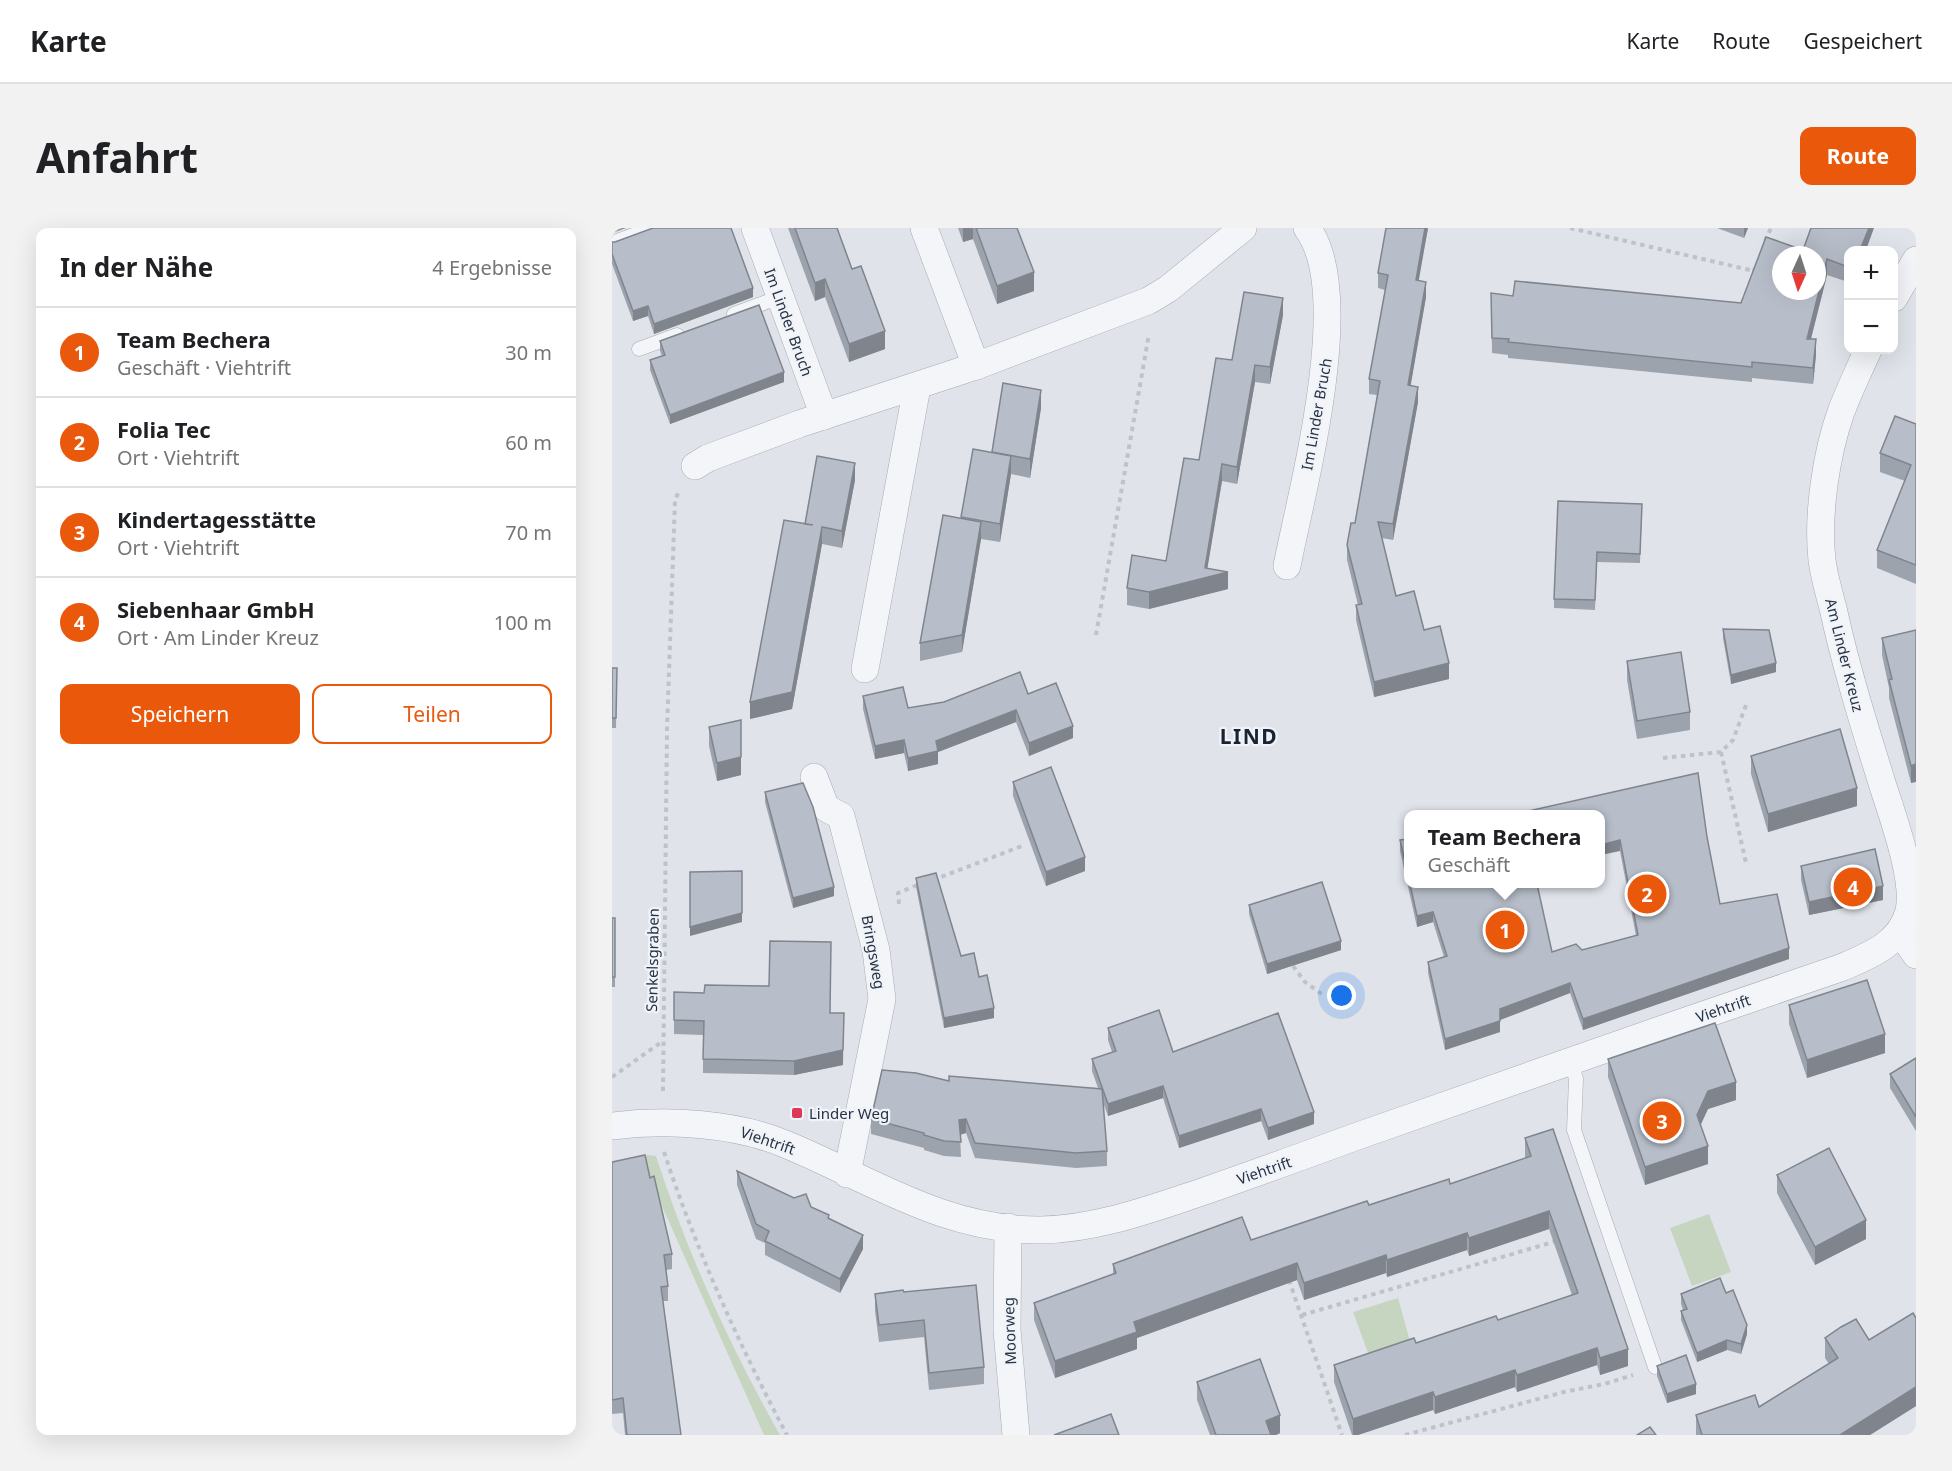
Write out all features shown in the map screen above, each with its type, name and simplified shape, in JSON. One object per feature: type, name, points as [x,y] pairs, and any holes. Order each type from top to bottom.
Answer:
[{"type":"street","name":"Im Linder Bruch","points":[[755,228],[824,416]]},
{"type":"street","points":[[924,228],[976,366]]},
{"type":"street","points":[[695,466],[708,458],[824,416],[976,366],[1148,301],[1168,289],[1243,228]]},
{"type":"street","name":"Im Linder Bruch","points":[[1287,566],[1323,384],[1326,352],[1326,293],[1321,255],[1307,228]]},
{"type":"street","points":[[1898,290],[1916,260]]},
{"type":"street","name":"Am Linder Kreuz","points":[[1866,354],[1841,414],[1831,448],[1822,502],[1822,560],[1848,676],[1910,886],[1909,910],[1900,932]]},
{"type":"street","points":[[865,669],[917,387]]},
{"type":"street","name":"Bringsweg","points":[[814,777],[826,808],[842,816],[876,950],[882,999],[847,1174]]},
{"type":"street","points":[[1900,932],[1916,955]]},
{"type":"street","name":"Viehtrift","points":[[612,1126],[664,1124],[735,1128],[783,1143],[847,1174],[938,1213],[968,1221],[1041,1230],[1084,1225],[1121,1218],[1252,1174],[1843,967],[1885,946],[1900,932]]},
{"type":"street","name":"Moorweg","points":[[1008,1227],[1007,1330],[1016,1435]]},
{"type":"lane","points":[[612,243],[652,228]]},
{"type":"lane","points":[[726,317],[780,297]]},
{"type":"lane","points":[[639,349],[693,329]]},
{"type":"lane","points":[[1571,1062],[1576,1079],[1574,1130],[1655,1367]]},
{"type":"path","points":[[1570,228],[1754,271],[1756,265]]},
{"type":"path","points":[[1762,249],[1771,228]]},
{"type":"path","points":[[1096,635],[1152,317],[1148,301]]},
{"type":"path","name":"Senkelsgraben","points":[[695,466],[684,479],[675,500],[667,729],[664,1151],[678,1195],[733,1324],[787,1435]]},
{"type":"path","points":[[1663,758],[1722,752],[1734,740],[1746,705]]},
{"type":"path","points":[[1722,752],[1746,863]]},
{"type":"path","points":[[868,915],[899,907],[898,892],[1022,846]]},
{"type":"path","points":[[1293,966],[1305,982],[1323,995]]},
{"type":"path","points":[[612,1077],[663,1041]]},
{"type":"path","points":[[1302,1315],[1607,1227]]},
{"type":"path","points":[[1286,1271],[1342,1435]]},
{"type":"path","points":[[1405,1435],[1564,1392],[1604,1384],[1655,1367]]},
{"type":"green space","points":[[648,1155],[656,1156],[681,1228],[711,1298],[744,1368],[780,1435],[764,1435],[645,1168],[636,1159]]},
{"type":"green space","points":[[1709,1214],[1731,1272],[1692,1286],[1670,1228]]},
{"type":"green space","points":[[1398,1298],[1410,1341],[1368,1353],[1353,1312]]},
{"type":"building","points":[[653,228],[731,228],[753,288],[654,324],[648,306],[633,311],[612,254],[612,242]]},
{"type":"building","points":[[795,228],[837,228],[852,269],[861,266],[885,331],[849,344],[825,279],[815,283]]},
{"type":"building","points":[[976,228],[1017,228],[1034,272],[997,286]]},
{"type":"building","points":[[1386,228],[1425,228],[1416,280],[1426,282],[1408,385],[1418,387],[1393,524],[1378,522],[1396,596],[1414,591],[1424,630],[1440,626],[1449,663],[1374,682],[1356,605],[1362,604],[1347,545],[1351,523],[1355,523],[1380,381],[1369,379],[1388,275],[1378,273]]},
{"type":"building","points":[[1811,228],[1869,228],[1862,246],[1844,246],[1844,265],[1827,259],[1826,263],[1826,246],[1804,246]]},
{"type":"building","points":[[1766,237],[1792,246],[1772,246],[1772,300],[1817,300],[1807,339],[1816,339],[1813,368],[1752,362],[1752,367],[1508,342],[1509,339],[1492,338],[1491,293],[1513,296],[1515,281],[1741,303]]},
{"type":"building","points":[[1244,292],[1283,298],[1270,367],[1255,365],[1237,467],[1222,464],[1205,568],[1228,572],[1149,592],[1127,588],[1132,555],[1166,561],[1184,458],[1199,460],[1216,358],[1232,360]]},
{"type":"building","points":[[759,305],[784,372],[670,415],[650,360],[665,355],[660,341]]},
{"type":"building","points":[[1003,383],[1041,390],[1030,459],[992,452]]},
{"type":"building","points":[[1895,416],[1916,424],[1916,565],[1877,550],[1911,465],[1880,453]]},
{"type":"building","points":[[973,449],[1011,456],[1000,524],[961,517]]},
{"type":"building","points":[[817,456],[855,463],[842,531],[822,527],[792,692],[750,702],[784,520],[805,524]]},
{"type":"building","points":[[1558,501],[1642,504],[1640,554],[1597,552],[1595,600],[1554,599]]},
{"type":"building","points":[[943,515],[981,522],[962,635],[920,643]]},
{"type":"building","points":[[1723,629],[1769,630],[1776,663],[1731,675]]},
{"type":"building","points":[[1916,630],[1916,764],[1911,766],[1889,680],[1892,679],[1882,638]]},
{"type":"building","points":[[1681,652],[1690,712],[1637,721],[1627,661]]},
{"type":"building","points":[[612,668],[617,668],[616,718],[612,718]]},
{"type":"building","points":[[1020,672],[1028,694],[1056,683],[1073,726],[1029,743],[1016,710],[936,741],[938,751],[908,758],[904,740],[875,746],[863,696],[903,687],[908,708],[944,702]]},
{"type":"building","points":[[741,720],[741,757],[717,763],[709,727]]},
{"type":"building","points":[[1840,729],[1857,788],[1768,814],[1751,756]]},
{"type":"building","points":[[1051,767],[1085,857],[1046,872],[1013,782]]},
{"type":"building","points":[[1698,773],[1720,904],[1777,894],[1789,948],[1583,1019],[1570,983],[1500,1009],[1500,1021],[1445,1039],[1428,962],[1447,956],[1433,912],[1417,916],[1411,888],[1538,888],[1552,952],[1576,944],[1582,950],[1638,935],[1620,840],[1605,844],[1605,810],[1533,810]]},
{"type":"building","points":[[803,783],[813,807],[834,887],[793,898],[765,792]]},
{"type":"building","points":[[1400,840],[1404,840],[1404,857]]},
{"type":"building","points":[[1875,849],[1883,886],[1809,902],[1801,866]]},
{"type":"building","points":[[742,871],[742,913],[690,927],[690,872]]},
{"type":"building","points":[[936,873],[961,956],[974,953],[979,977],[987,975],[994,1008],[944,1018],[916,878]]},
{"type":"building","points":[[1322,882],[1341,941],[1267,964],[1249,905]]},
{"type":"building","points":[[612,918],[615,918],[615,977],[612,977]]},
{"type":"building","points":[[770,941],[831,942],[830,1013],[844,1013],[843,1050],[794,1061],[703,1059],[704,1021],[674,1020],[674,992],[704,993],[705,985],[769,986]]},
{"type":"building","points":[[1867,980],[1885,1034],[1807,1060],[1789,1005]]},
{"type":"building","points":[[1159,1010],[1173,1052],[1278,1013],[1314,1112],[1268,1128],[1261,1109],[1179,1136],[1163,1086],[1108,1104],[1092,1059],[1116,1051],[1108,1028]]},
{"type":"building","points":[[1715,1023],[1736,1082],[1708,1091],[1697,1115],[1708,1146],[1645,1167],[1608,1059]]},
{"type":"building","points":[[1916,1058],[1916,1117],[1890,1074]]},
{"type":"building","points":[[882,1070],[916,1073],[949,1081],[949,1076],[1102,1089],[1107,1151],[1076,1153],[975,1143],[966,1119],[959,1120],[961,1142],[944,1141],[924,1135],[924,1133],[871,1119]]},
{"type":"building","points":[[1553,1129],[1628,1349],[1600,1358],[1597,1348],[1517,1375],[1515,1370],[1435,1397],[1433,1392],[1353,1419],[1334,1365],[1414,1338],[1416,1343],[1496,1316],[1498,1320],[1578,1293],[1549,1211],[1469,1238],[1467,1233],[1387,1260],[1386,1255],[1304,1283],[1297,1263],[1134,1322],[1137,1332],[1055,1361],[1034,1303],[1116,1273],[1113,1264],[1242,1217],[1251,1240],[1367,1201],[1369,1205],[1449,1179],[1450,1184],[1531,1156],[1525,1138]]},
{"type":"building","points":[[1829,1148],[1866,1220],[1815,1247],[1777,1175]]},
{"type":"building","points":[[645,1155],[650,1178],[654,1176],[672,1254],[664,1255],[668,1286],[661,1287],[681,1435],[627,1435],[623,1398],[612,1400],[612,1162]]},
{"type":"building","points":[[737,1171],[794,1198],[806,1194],[811,1207],[863,1235],[840,1279],[765,1241],[769,1231],[756,1224]]},
{"type":"building","points":[[1720,1278],[1726,1293],[1733,1290],[1747,1325],[1741,1344],[1727,1340],[1697,1353],[1681,1311],[1687,1309],[1681,1294]]},
{"type":"building","points":[[976,1285],[984,1367],[929,1373],[924,1320],[879,1325],[875,1294]]},
{"type":"building","points":[[1913,1313],[1916,1318],[1916,1387],[1840,1435],[1702,1435],[1696,1415],[1755,1395],[1759,1407],[1838,1358],[1825,1338],[1841,1327],[1856,1319],[1869,1340]]},
{"type":"building","points":[[1686,1355],[1696,1384],[1667,1394],[1657,1366]]},
{"type":"building","points":[[1260,1359],[1280,1415],[1266,1421],[1271,1435],[1216,1435],[1197,1382]]},
{"type":"building","points":[[1111,1414],[1119,1435],[1054,1435]]},
{"type":"building","points":[[1650,1427],[1656,1435],[1637,1435]]},
{"type":"place","name":"Siebenhaar GmbH","points":[[1853,887]]},
{"type":"place","name":"Folia Tec","points":[[1647,894]]},
{"type":"place","name":"Team Bechera","points":[[1505,930]]},
{"type":"place","name":"Linder Weg","points":[[797,1113]]},
{"type":"place","name":"Kindertagesstätte","points":[[1662,1121]]},
{"type":"district","name":"LIND","points":[[1249,736]]}]
